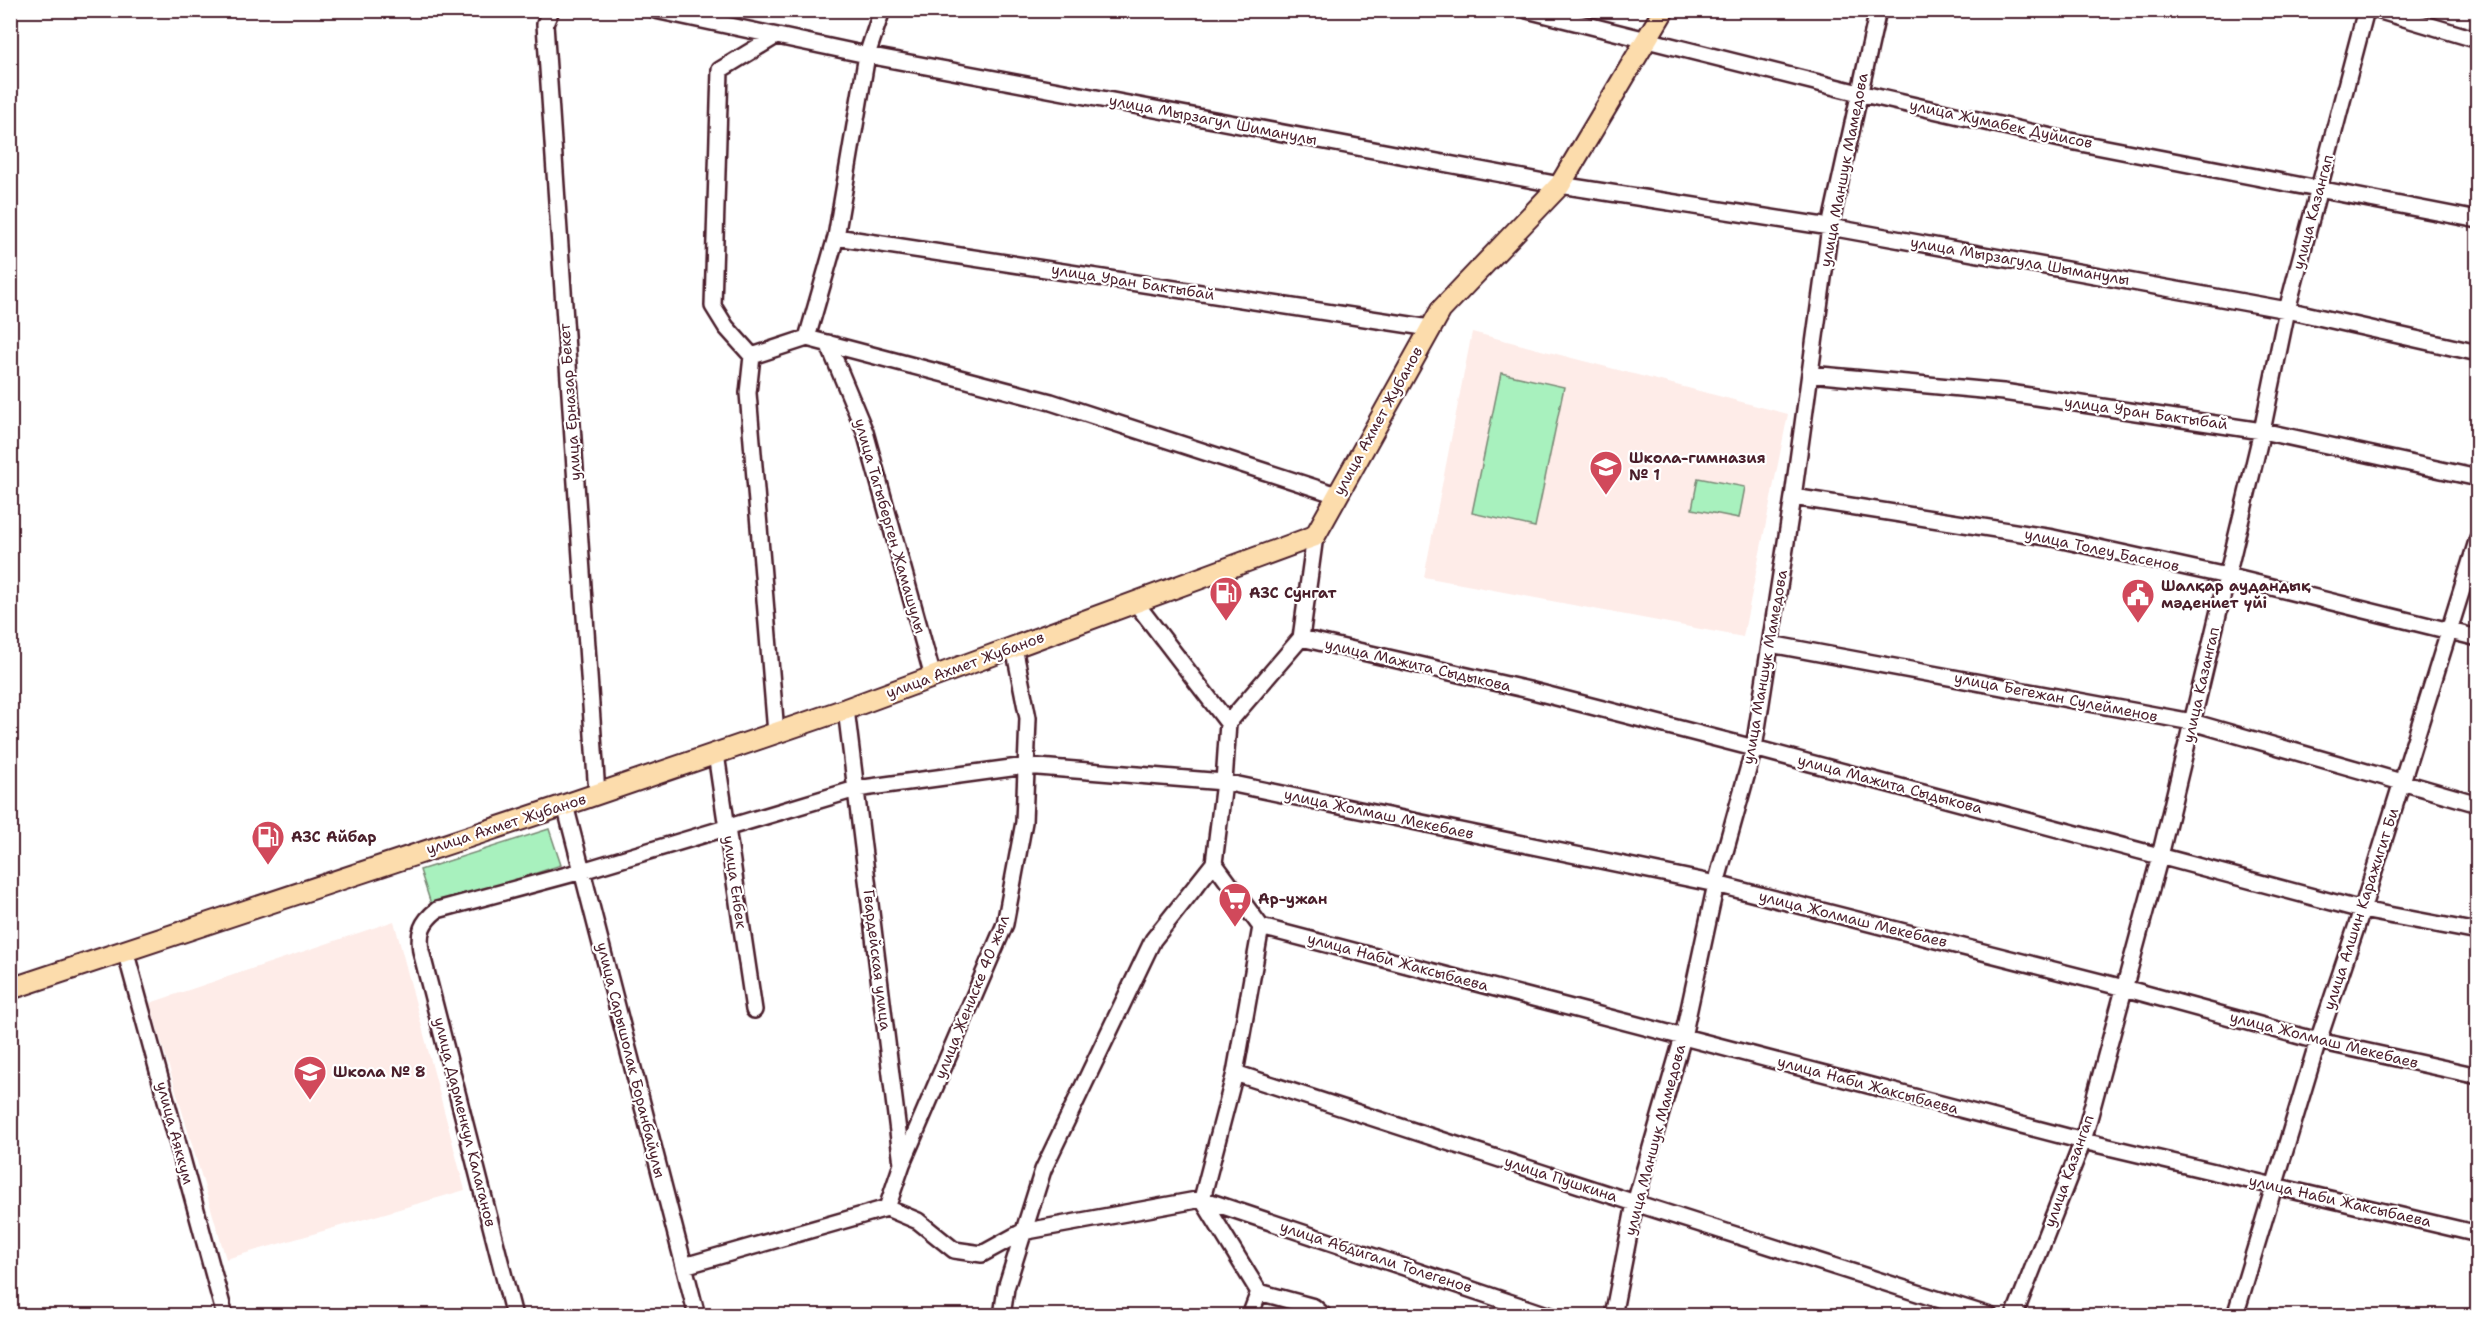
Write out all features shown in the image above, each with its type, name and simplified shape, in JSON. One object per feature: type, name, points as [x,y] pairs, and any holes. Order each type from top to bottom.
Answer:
[{"type":"main road","name":"улица Ахмет Жубанов","points":[[10,988],[565,805],[846,709],[1315,536],[1440,309],[1560,185],[1664,10]]},
{"type":"street","name":"улица Ерназар Бекет","points":[[551,10],[545,24],[597,794]]},
{"type":"street","points":[[656,10],[867,56]]},
{"type":"street","points":[[807,338],[836,237],[867,56],[882,10]]},
{"type":"street","name":"улица Жумабек Дуйисов","points":[[1527,10],[1859,93],[2065,140],[2478,220]]},
{"type":"street","name":"улица Маншук Мамедова","points":[[1613,1316],[1635,1203],[1683,1037],[1716,884],[1754,748],[1793,497],[1830,227],[1878,10]]},
{"type":"street","name":"улица Казангап","points":[[2014,1316],[2083,1141],[2160,856],[2262,431],[2287,310],[2366,10]]},
{"type":"street","points":[[2377,10],[2478,40]]},
{"type":"street","points":[[776,36],[720,70],[713,306],[726,327],[752,356],[748,393],[776,733]]},
{"type":"street","name":"улица Мырзагул Шиманулы","points":[[867,56],[1560,185]]},
{"type":"street","name":"улица Мырзагула Шыманулы","points":[[1560,185],[1830,227],[2287,310],[2478,353]]},
{"type":"street","name":"улица Уран Бактыбай","points":[[836,237],[1430,328]]},
{"type":"street","points":[[752,356],[807,338],[1050,402],[1337,495]]},
{"type":"street","name":"улица Тагыберген Жамашулы","points":[[828,343],[865,432],[933,677]]},
{"type":"street","name":"улица Уран Бактыбай","points":[[1810,374],[2003,392],[2262,431],[2478,478]]},
{"type":"street","name":"улица Толеу Басенов","points":[[1793,497],[2053,538],[2228,576],[2478,638]]},
{"type":"street","points":[[1002,1316],[1006,1288],[1043,1170],[1153,940],[1214,863],[1224,782],[1228,723],[1301,638],[1315,536]]},
{"type":"street","name":"улица Алшин Каражигит Би","points":[[2235,1316],[2318,1041],[2362,910],[2478,538]]},
{"type":"street","points":[[1135,602],[1228,723]]},
{"type":"street","name":"улица Мажита Сыдыкова","points":[[1301,638],[1529,690],[2362,910],[2478,932]]},
{"type":"street","name":"улица Бегежан Сулейменов","points":[[1770,644],[2192,722],[2478,804]]},
{"type":"street","name":"улица Жениске 40 жыл","points":[[902,1164],[1005,924],[1024,822],[1028,718],[1014,647]]},
{"type":"street","name":"Гвардейская улица","points":[[846,709],[902,1164],[886,1208]]},
{"type":"street","name":"улица Енбек","points":[[716,753],[754,1010]]},
{"type":"street","name":"улица Жолмаш Мекебаев","points":[[421,928],[427,918],[437,910],[582,871],[856,789],[1026,766],[1224,782],[1716,884],[2124,988],[2318,1041],[2478,1076]]},
{"type":"street","name":"улица Сарышолак Боранбайулы","points":[[565,805],[697,1316]]},
{"type":"street","points":[[1214,863],[1261,927],[1235,1073],[1202,1199],[1259,1293],[1314,1307],[1324,1316]]},
{"type":"street","name":"улица Наби Жаксыбаева","points":[[1261,927],[2083,1141],[2478,1234]]},
{"type":"street","name":"улица Дарменкул Калаганов","points":[[421,928],[419,939],[421,951],[514,1316]]},
{"type":"street","name":"улица Аяккум","points":[[125,950],[225,1316]]},
{"type":"street","name":"улица Пушкина","points":[[1235,1073],[1990,1316]]},
{"type":"street","points":[[684,1266],[886,1208],[918,1221],[954,1250],[982,1254],[1022,1232],[1202,1199]]},
{"type":"street","name":"улица Абдигали Толегенов","points":[[1202,1199],[1550,1316]]},
{"type":"street","points":[[1250,1316],[1259,1293]]},
{"type":"shaded area","name":"Школа-гимназия № 1","points":[[1472,332],[1788,414],[1743,637],[1424,577]]},
{"type":"shaded area","name":"Школа № 8","points":[[394,921],[465,1190],[226,1259],[150,1003]]},
{"type":"green space","points":[[1501,373],[1564,387],[1535,527],[1472,513]]},
{"type":"green space","points":[[1698,478],[1745,487],[1739,518],[1692,509]]},
{"type":"green space","points":[[549,829],[561,865],[432,907],[420,870]]},
{"type":"place","name":"Школа-гимназия № 1","points":[[1606,496]]},
{"type":"place","name":"АЗС Сунгат","points":[[1226,622]]},
{"type":"place","name":"Шалқар аудандық мәдениет үйі","points":[[2138,624]]},
{"type":"place","name":"АЗС Айбар","points":[[268,866]]},
{"type":"place","name":"Ар-ужан","points":[[1235,928]]},
{"type":"place","name":"Школа № 8","points":[[310,1101]]}]
